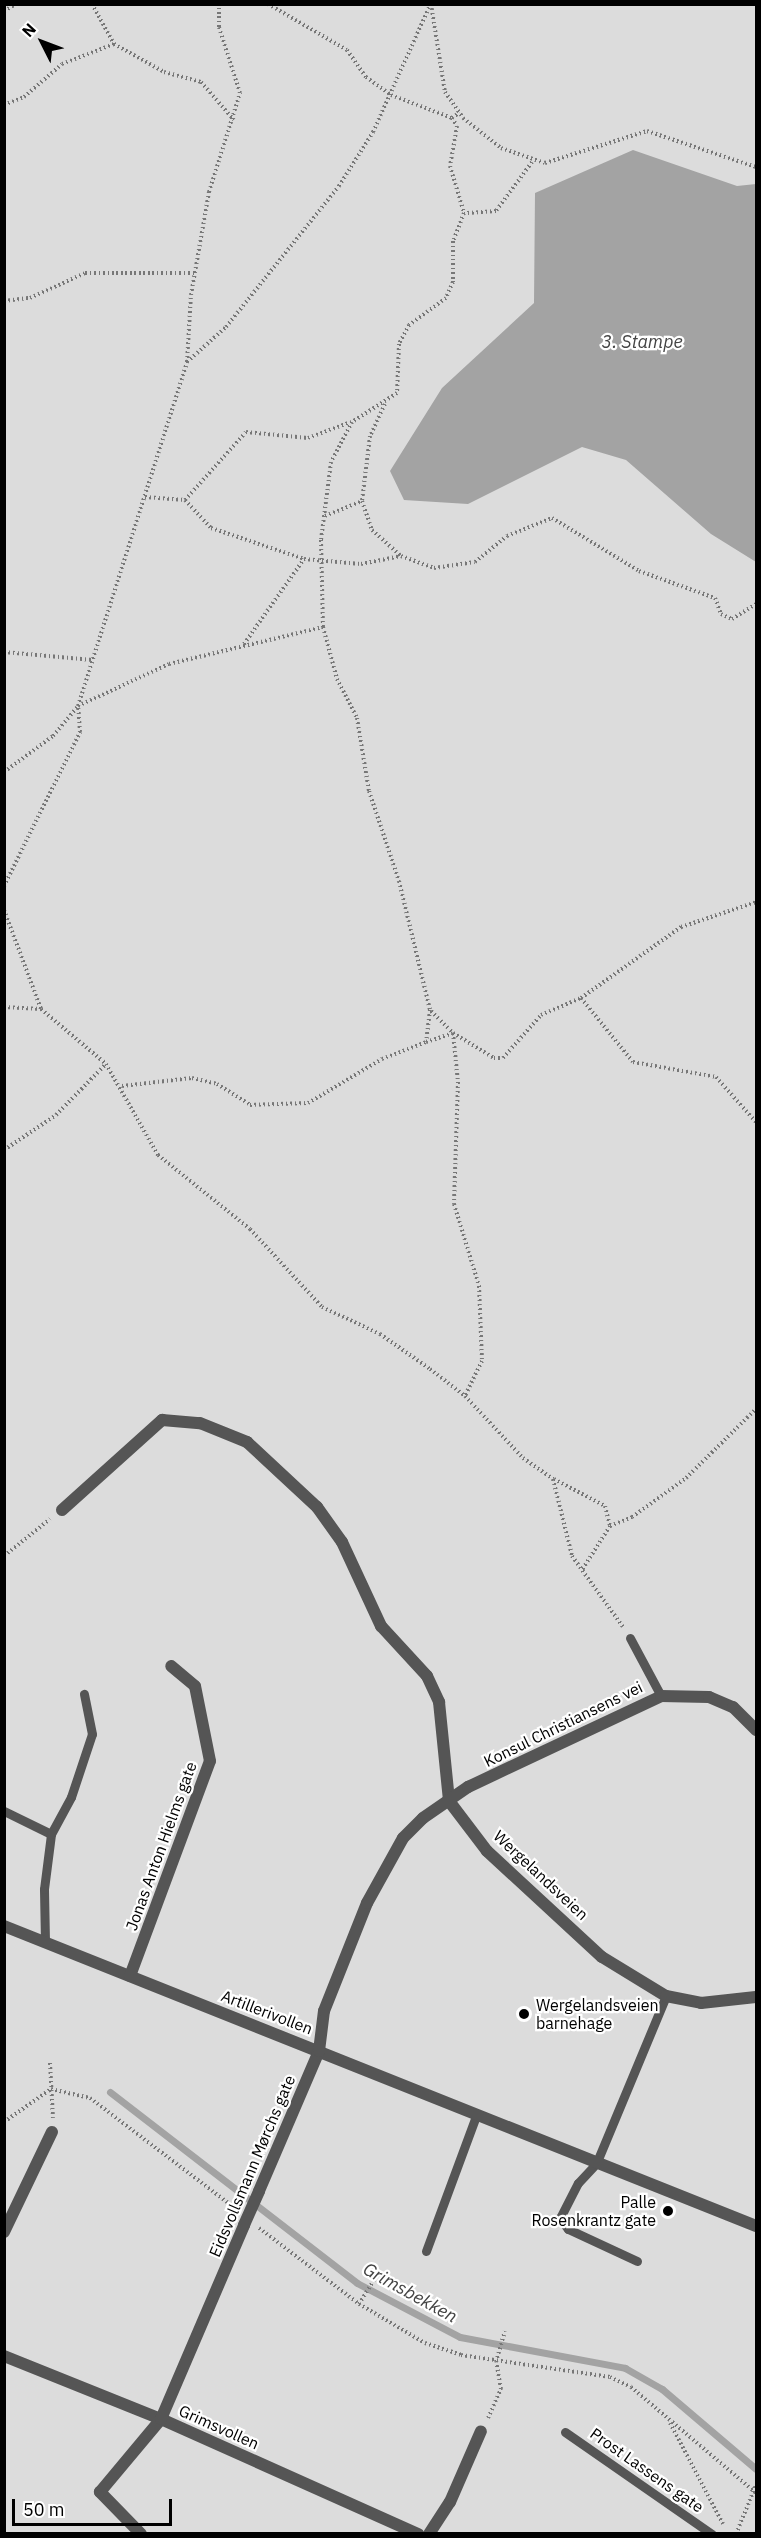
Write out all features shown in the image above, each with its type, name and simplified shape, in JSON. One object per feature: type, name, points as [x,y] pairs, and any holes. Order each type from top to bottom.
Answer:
[{"type":"street","points":[[62,1510],[162,1420],[200,1423],[247,1442],[318,1507],[342,1542],[381,1626],[427,1676],[439,1701],[449,1801]]},
{"type":"street","name":"Jonas Anton Hielms gate","points":[[130,1976],[210,1761],[195,1686],[171,1666]]},
{"type":"street","name":"Konsul Christiansens vei","points":[[449,1801],[661,1696],[708,1697],[732,1707],[756,1730]]},
{"type":"street","name":"Wergelandsveien","points":[[449,1801],[487,1851],[603,1957],[666,1996],[701,2003],[756,1997]]},
{"type":"street","name":"Eidsvollsmann Mørchs gate","points":[[141,2534],[100,2492],[161,2419],[319,2051],[324,2011],[384,1868],[403,1838],[449,1801]]},
{"type":"street","name":"Artillerivollen","points":[[4,1926],[756,2226]]},
{"type":"street","points":[[4,2232],[52,2132]]},
{"type":"street","name":"Grimsvollen","points":[[4,2356],[161,2419],[418,2534]]},
{"type":"street","points":[[429,2534],[450,2502],[481,2431]]},
{"type":"lane","points":[[630,1638],[661,1696]]},
{"type":"lane","points":[[45,1942],[44,1889],[51,1834],[71,1797],[92,1734],[84,1694]]},
{"type":"lane","points":[[4,1810],[51,1834]]},
{"type":"lane","points":[[637,2261],[568,2229],[560,2218],[578,2183],[596,2164],[666,1996]]},
{"type":"lane","points":[[426,2251],[476,2116]]},
{"type":"lane","name":"Prost Lassens gate","points":[[565,2432],[712,2534]]},
{"type":"path","points":[[4,12],[16,4]]},
{"type":"path","points":[[92,4],[114,44],[164,72],[201,82],[234,120]]},
{"type":"path","points":[[4,772],[53,736],[78,706],[187,362],[195,273],[209,192],[234,120],[237,70],[219,27],[219,4]]},
{"type":"path","points":[[185,501],[246,432],[308,438],[352,422],[386,403],[397,393],[399,344],[410,325],[446,298],[453,282],[453,240],[465,213],[450,166],[457,126],[452,118],[391,95],[366,77],[347,50],[268,4]]},
{"type":"path","points":[[187,362],[226,327],[339,186],[391,95],[431,4]]},
{"type":"path","points":[[431,4],[445,92],[459,113],[501,148],[532,162]]},
{"type":"path","points":[[4,105],[24,97],[62,64],[114,44]]},
{"type":"path","points":[[452,118],[459,113]]},
{"type":"path","points":[[465,213],[496,211],[532,162],[647,131],[756,167]]},
{"type":"path","points":[[4,301],[30,298],[85,273],[195,273]]},
{"type":"path","points":[[386,403],[370,436],[362,501],[372,530],[401,556],[434,568],[475,562],[507,537],[552,518],[639,571],[715,598],[721,614],[732,619],[756,604]]},
{"type":"path","points":[[352,422],[332,462],[322,560],[323,627],[337,679],[357,718],[369,791],[430,1010],[426,1042]]},
{"type":"path","points":[[145,497],[185,501],[211,528],[304,558],[361,564],[401,556]]},
{"type":"path","points":[[325,516],[362,501]]},
{"type":"path","points":[[243,645],[304,558]]},
{"type":"path","points":[[78,706],[169,664],[323,627]]},
{"type":"path","points":[[4,652],[93,660]]},
{"type":"path","points":[[4,886],[80,732],[78,706]]},
{"type":"path","points":[[430,1010],[453,1033],[494,1058],[503,1058],[541,1015],[581,998],[681,927],[756,902]]},
{"type":"path","points":[[4,910],[40,1009],[106,1064],[122,1086],[158,1155],[250,1229],[322,1307],[380,1334],[465,1396],[524,1458],[553,1479],[605,1506],[610,1526]]},
{"type":"path","points":[[581,998],[633,1062],[716,1077],[756,1122]]},
{"type":"path","points":[[4,1006],[40,1009]]},
{"type":"path","points":[[122,1086],[192,1078],[217,1084],[250,1105],[308,1103],[382,1059],[453,1033]]},
{"type":"path","points":[[453,1033],[458,1082],[454,1204],[468,1239],[480,1315],[482,1361],[465,1396]]},
{"type":"path","points":[[4,1150],[56,1115],[106,1064]]},
{"type":"path","points":[[582,1570],[610,1526],[632,1517],[686,1478],[756,1409]]},
{"type":"path","points":[[553,1479],[561,1494],[561,1528],[582,1570],[630,1638]]},
{"type":"path","points":[[4,1556],[62,1510]]},
{"type":"path","points":[[50,2063],[52,2132]]},
{"type":"path","points":[[4,2122],[51,2089],[90,2098],[115,2115],[245,2220],[359,2304],[425,2343],[496,2362],[610,2377],[666,2417],[755,2492]]},
{"type":"path","points":[[359,2304],[374,2280]]},
{"type":"path","points":[[481,2431],[501,2389],[496,2362],[505,2331]]},
{"type":"path","points":[[666,2417],[727,2534]]},
{"type":"path","points":[[736,2534],[756,2485]]},
{"type":"shaded area","points":[[5,5],[756,5],[756,2534],[5,2534]]},
{"type":"water","name":"3. Stampe","points":[[633,150],[737,186],[756,184],[756,562],[711,534],[626,460],[582,447],[468,504],[404,500],[390,471],[442,388],[534,303],[535,193]]},
{"type":"waterway","name":"Grimsbekken","points":[[110,2092],[357,2283],[460,2337],[625,2368],[662,2389],[756,2469]]},
{"type":"place","name":"Wergelandsveien barnehage","points":[[524,2014]]},
{"type":"place","name":"Palle Rosenkrantz gate","points":[[668,2211]]}]
